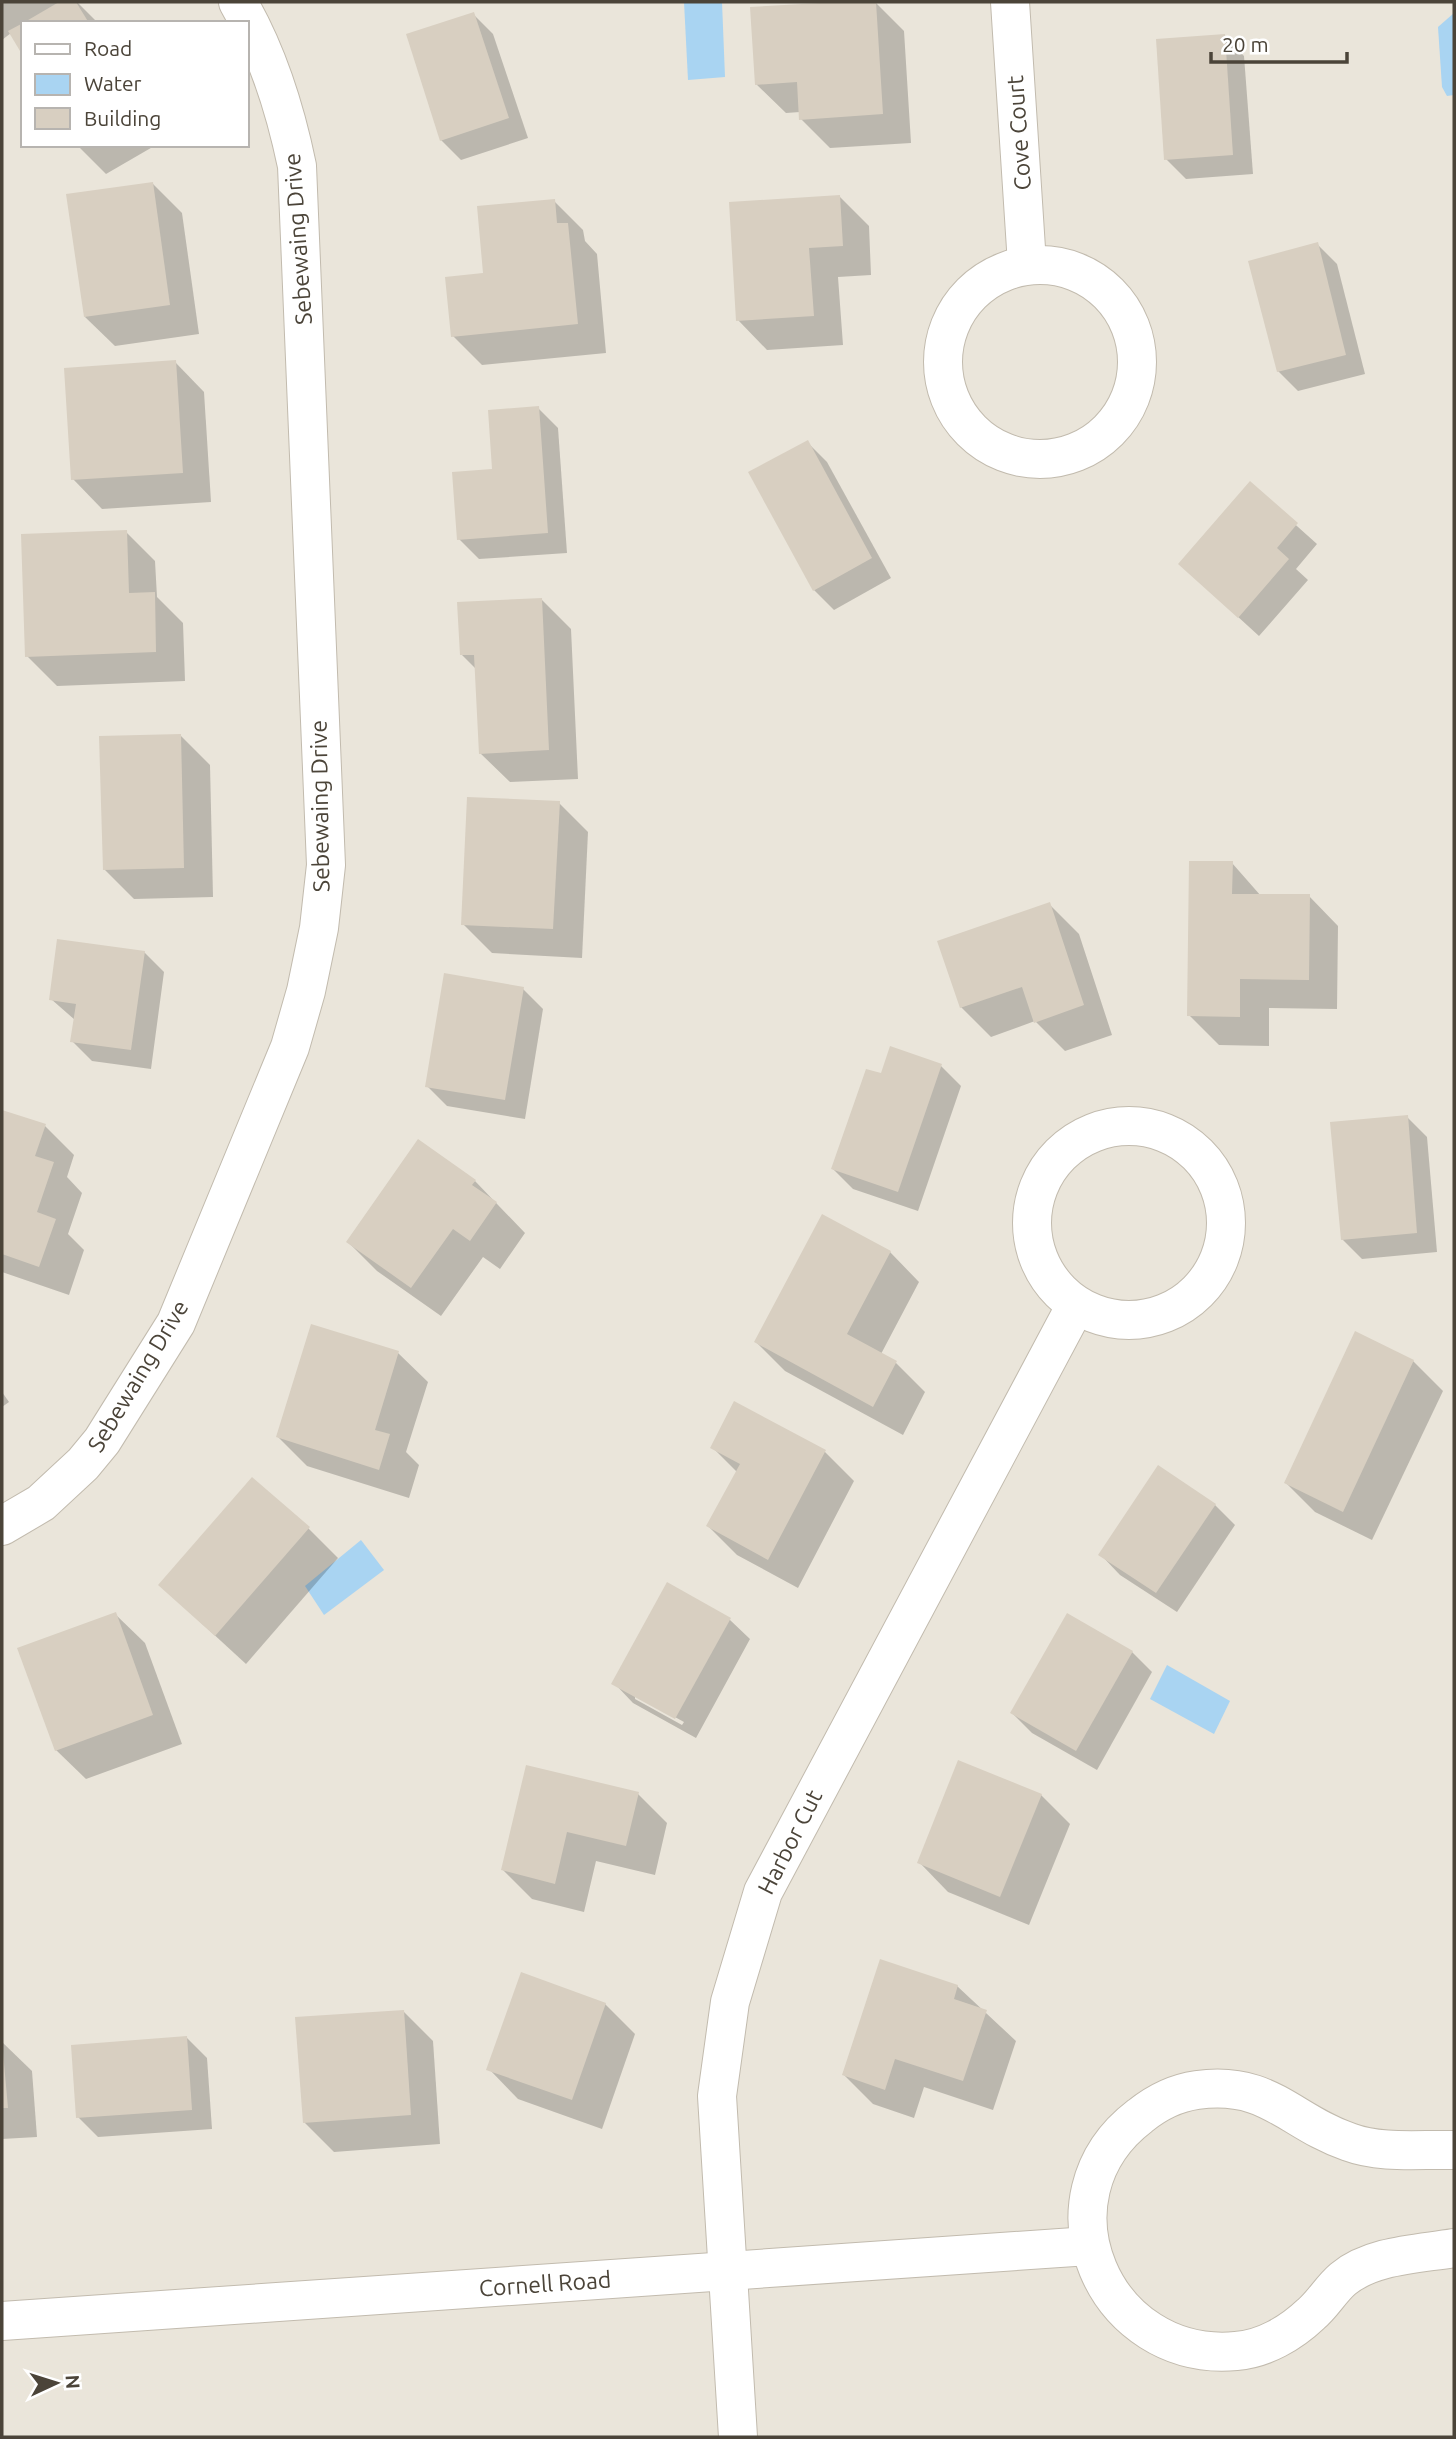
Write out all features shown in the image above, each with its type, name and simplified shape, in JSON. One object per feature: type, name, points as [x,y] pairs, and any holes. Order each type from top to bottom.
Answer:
[{"type":"street","name":"Sebewaing Drive","points":[[238,2],[248,21]]},
{"type":"street","name":"Cove Court","points":[[1010,2],[1027,264]]},
{"type":"street","name":"Sebewaing Drive","points":[[2,1526],[41,1503],[83,1464],[176,1323],[290,1047],[306,991],[319,928],[326,865],[297,166],[286,113],[269,63],[248,22]]},
{"type":"street","points":[[1027,264],[1058,266],[1088,276],[1112,295],[1129,322],[1137,352],[1136,383],[1117,420],[1104,436],[1077,452],[1047,460],[1014,456],[984,442],[960,419],[946,388],[942,355],[951,322],[969,295],[995,274],[1027,264]]},
{"type":"street","points":[[1130,1125],[1157,1130],[1182,1141],[1203,1160],[1218,1184],[1226,1210],[1226,1238],[1218,1265],[1203,1288],[1181,1306],[1156,1317],[1129,1321],[1101,1317],[1076,1305],[1055,1287],[1041,1263],[1033,1236],[1033,1208],[1041,1182],[1056,1158],[1078,1141],[1103,1129],[1130,1125]]},
{"type":"street","name":"Harbor Cut","points":[[738,2437],[717,2096],[730,2003],[754,1915],[763,1892],[1076,1305]]},
{"type":"street","points":[[1454,2150],[1371,2148],[1347,2142],[1259,2094],[1218,2088],[1194,2090],[1149,2109],[1114,2140],[1095,2178],[1088,2205],[1089,2246],[1102,2281],[1122,2310],[1136,2323],[1169,2343],[1198,2351],[1237,2351],[1261,2346],[1289,2332],[1312,2314],[1343,2278],[1391,2258],[1454,2248]]},
{"type":"street","name":"Cornell Road","points":[[2,2321],[1089,2246]]},
{"type":"shaded area","points":[[2,2],[1454,2],[1454,2437],[2,2437]]},
{"type":"water","points":[[684,2],[722,2],[725,77],[688,80]]},
{"type":"water","points":[[1454,13],[1454,95],[1447,96],[1442,87],[1438,27]]},
{"type":"water","points":[[361,1540],[384,1570],[324,1615],[305,1586]]},
{"type":"water","points":[[1167,1665],[1230,1701],[1214,1734],[1150,1699]]},
{"type":"building","points":[[59,2],[76,2],[88,21],[26,21]]},
{"type":"building","points":[[876,2],[883,114],[799,120],[797,82],[755,85],[750,7]]},
{"type":"building","points":[[474,12],[509,118],[440,141],[406,34]]},
{"type":"building","points":[[21,24],[21,53],[8,31]]},
{"type":"building","points":[[1225,34],[1233,155],[1164,160],[1156,39]]},
{"type":"building","points":[[153,182],[170,305],[84,317],[66,194]]},
{"type":"building","points":[[840,195],[843,246],[809,248],[814,316],[736,321],[729,202]]},
{"type":"building","points":[[555,199],[557,223],[568,223],[578,324],[451,337],[445,277],[483,273],[477,206]]},
{"type":"building","points":[[1318,242],[1346,355],[1277,372],[1248,261]]},
{"type":"building","points":[[176,360],[183,473],[71,480],[64,368]]},
{"type":"building","points":[[539,406],[548,533],[457,540],[452,472],[492,469],[488,410]]},
{"type":"building","points":[[808,440],[872,558],[813,591],[748,472]]},
{"type":"building","points":[[1250,481],[1298,523],[1277,548],[1289,559],[1238,618],[1178,564]]},
{"type":"building","points":[[127,530],[129,593],[155,592],[156,652],[25,657],[21,534]]},
{"type":"building","points":[[542,598],[549,750],[479,754],[474,655],[460,655],[457,602]]},
{"type":"building","points":[[181,734],[184,868],[103,870],[99,736]]},
{"type":"building","points":[[467,797],[560,801],[553,929],[461,925]]},
{"type":"building","points":[[1189,861],[1233,861],[1232,894],[1310,894],[1309,980],[1240,979],[1240,1017],[1187,1016]]},
{"type":"building","points":[[1050,902],[1084,1005],[1034,1023],[1022,987],[960,1008],[937,941]]},
{"type":"building","points":[[57,939],[145,951],[131,1050],[70,1042],[76,1004],[49,1000]]},
{"type":"building","points":[[444,973],[524,987],[505,1100],[425,1087]]},
{"type":"building","points":[[890,1046],[942,1064],[898,1192],[831,1169],[866,1069],[881,1073]]},
{"type":"building","points":[[2,1110],[46,1124],[35,1156],[54,1162],[37,1212],[56,1219],[39,1267],[2,1254]]},
{"type":"building","points":[[1408,1115],[1417,1233],[1341,1240],[1330,1122]]},
{"type":"building","points":[[418,1139],[476,1180],[472,1185],[497,1202],[470,1241],[453,1229],[411,1288],[346,1242]]},
{"type":"building","points":[[822,1214],[891,1251],[847,1334],[897,1361],[873,1407],[754,1342]]},
{"type":"building","points":[[311,1324],[399,1351],[375,1430],[390,1434],[379,1470],[276,1437]]},
{"type":"building","points":[[1355,1331],[1414,1360],[1343,1512],[1284,1483]]},
{"type":"building","points":[[734,1401],[826,1450],[768,1560],[706,1526],[740,1464],[710,1448]]},
{"type":"building","points":[[1158,1465],[1216,1504],[1156,1593],[1098,1555]]},
{"type":"building","points":[[252,1477],[310,1527],[215,1636],[158,1585]]},
{"type":"building","points":[[667,1582],[731,1618],[675,1719],[611,1684]]},
{"type":"building","points":[[116,1612],[153,1715],[55,1751],[17,1648]]},
{"type":"building","points":[[1067,1613],[1133,1651],[1076,1751],[1010,1713]]},
{"type":"building","points":[[958,1760],[1042,1794],[1000,1897],[917,1863]]},
{"type":"building","points":[[526,1765],[639,1792],[626,1846],[567,1832],[555,1884],[501,1870]]},
{"type":"building","points":[[880,1959],[958,1985],[954,1999],[987,2010],[963,2081],[895,2059],[885,2090],[842,2075]]},
{"type":"building","points":[[521,1972],[606,2003],[572,2100],[486,2070]]},
{"type":"building","points":[[404,2010],[411,2115],[303,2123],[295,2017]]},
{"type":"building","points":[[187,2036],[192,2110],[76,2118],[71,2045]]},
{"type":"building","points":[[2,2041],[8,2108],[2,2108]]}]
